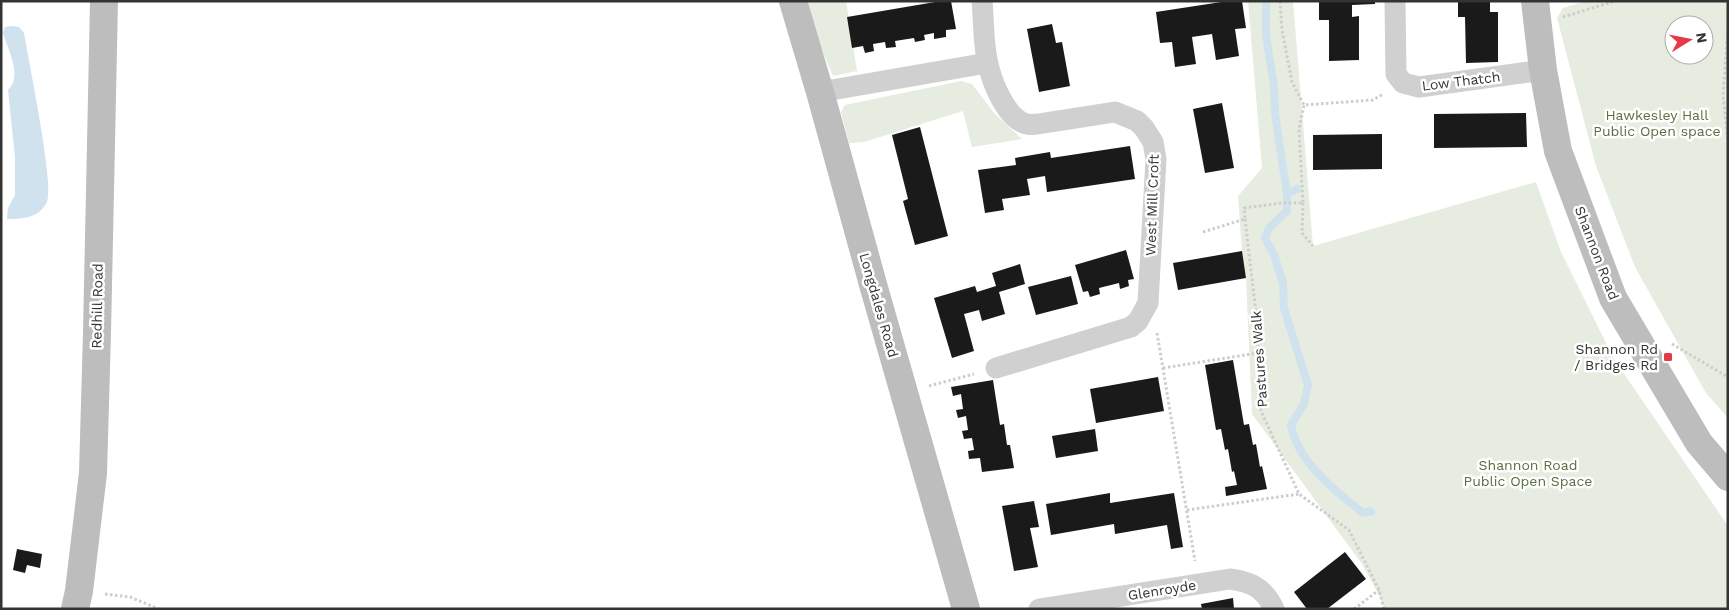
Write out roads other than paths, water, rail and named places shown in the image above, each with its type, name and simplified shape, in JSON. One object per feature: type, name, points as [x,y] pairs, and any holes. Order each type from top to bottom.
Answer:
[{"type":"street","name":"Redhill Road","points":[[77,600],[93,473],[104,1]]},
{"type":"street","name":"Longdales Road","points":[[793,1],[966,609]]},
{"type":"street","name":"West Mill Croft","points":[[982,1],[987,63],[996,89],[1005,105],[1018,119],[1026,124],[1038,124],[1115,112],[1137,121],[1144,128],[1154,142],[1156,159],[1148,303],[1138,321],[1131,328],[996,368]]},
{"type":"street","name":"Low Thatch","points":[[1395,1],[1396,74],[1403,83],[1419,87],[1543,70]]},
{"type":"street","name":"Shannon Road","points":[[1536,13],[1543,70],[1558,151],[1613,298],[1699,443],[1728,477]]},
{"type":"street","points":[[820,92],[987,63]]},
{"type":"street","name":"Glenroyde","points":[[1039,609],[1230,579],[1246,581],[1263,592],[1274,609]]},
{"type":"water","points":[[5,27],[19,27],[24,33],[44,149],[48,191],[47,202],[40,211],[30,217],[19,219],[7,219],[8,208],[15,195],[15,157],[8,90],[14,78],[14,70],[3,33]]},
{"type":"waterway","points":[[1266,1],[1266,35],[1287,194],[1287,211],[1269,228],[1265,238],[1274,255],[1283,283],[1284,308],[1308,385],[1304,404],[1291,425],[1301,451],[1329,485],[1363,513],[1371,512]]},
{"type":"waterway","points":[[1287,194],[1297,189]]},
{"type":"place","name":"Shannon Rd / Bridges Rd","points":[[1668,357]]},
{"type":"park label","name":"Hawkesley Hall Public Open space","points":[[1657,124]]},
{"type":"park label","name":"Shannon Road Public Open Space","points":[[1528,474]]}]
